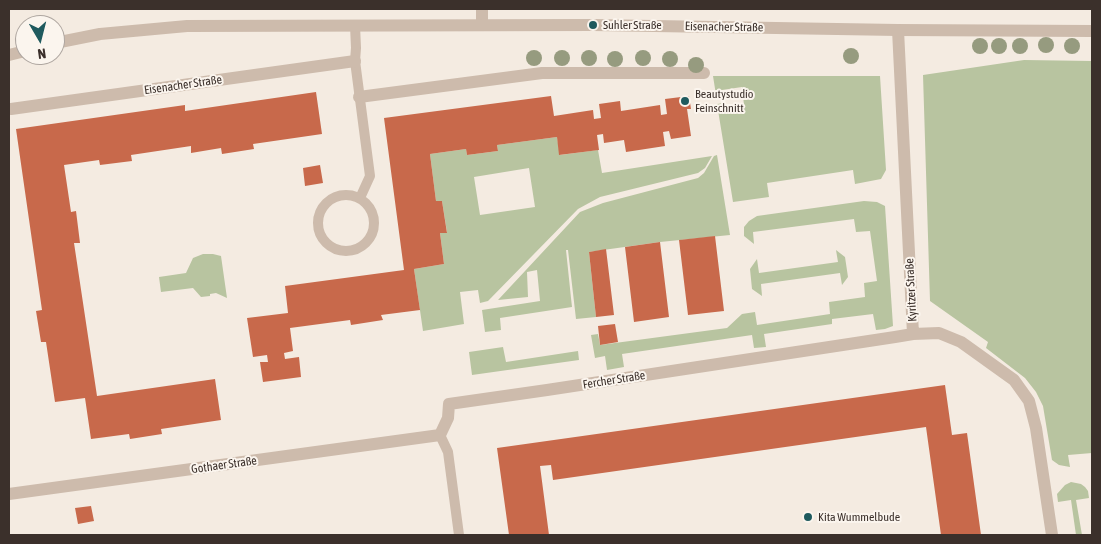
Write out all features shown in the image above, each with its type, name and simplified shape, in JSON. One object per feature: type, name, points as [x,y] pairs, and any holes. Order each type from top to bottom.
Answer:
[{"type":"street","points":[[482,9],[482,25]]},
{"type":"street","name":"Eisenacher Straße","points":[[65,42],[100,34],[187,26],[593,25],[1092,31]]},
{"type":"street","name":"Kyritzer Straße","points":[[898,30],[913,334],[939,334],[961,342],[1014,380],[1029,401],[1036,428],[1052,535]]},
{"type":"street","name":"Eisenacher Straße","points":[[11,109],[355,61]]},
{"type":"street","points":[[359,97],[542,73],[704,73]]},
{"type":"street","name":"Fercher Straße","points":[[440,435],[448,418],[449,404],[913,334]]},
{"type":"street","name":"Gothaer Straße","points":[[9,494],[440,435]]},
{"type":"lane","points":[[355,25],[355,61],[370,176],[360,198]]},
{"type":"lane","points":[[341,194],[360,198],[372,212],[374,221],[370,238],[355,250],[336,250],[328,246],[318,230],[317,221],[324,203],[341,194]]},
{"type":"lane","points":[[440,435],[448,452],[460,535]]},
{"type":"green space","points":[[1024,60],[1092,61],[1092,453],[1068,455],[1070,467],[1059,465],[1052,460],[1043,406],[1036,392],[1025,378],[986,348],[988,342],[930,301],[923,75]]},
{"type":"green space","points":[[713,76],[880,76],[886,170],[881,179],[855,184],[853,170],[767,183],[769,197],[733,202],[717,104],[724,103],[725,108],[744,105],[742,87],[722,90],[723,96],[716,95]]},
{"type":"green space","points":[[557,137],[560,155],[598,150],[602,173],[712,156],[705,168],[698,173],[600,197],[578,209],[488,301],[480,303],[478,290],[460,292],[464,324],[423,331],[414,269],[444,264],[440,233],[447,232],[442,201],[436,201],[430,154],[466,149],[467,155],[498,151],[497,145]],"holes":[[[529,168],[535,207],[480,215],[474,177]]]},
{"type":"green space","points":[[717,155],[730,235],[589,252],[596,317],[576,319],[568,250],[566,250],[572,307],[500,318],[501,330],[485,332],[482,310],[540,301],[537,270],[527,272],[528,297],[498,300],[580,212],[603,203],[698,178],[704,173],[714,156]]},
{"type":"green space","points":[[864,201],[877,202],[885,206],[893,326],[876,330],[873,314],[832,319],[832,324],[764,334],[766,347],[754,348],[752,335],[622,354],[624,367],[607,370],[605,356],[595,358],[591,335],[598,334],[600,345],[727,328],[742,314],[755,312],[757,325],[830,314],[829,302],[865,297],[864,283],[877,281],[870,231],[856,232],[854,219],[753,232],[754,244],[744,236],[744,227],[757,216]]},
{"type":"green space","points":[[836,250],[845,257],[848,277],[842,285],[840,273],[761,284],[762,296],[752,289],[750,269],[757,259],[759,273],[838,262]]},
{"type":"green space","points":[[203,254],[221,256],[227,298],[216,293],[201,297],[193,288],[161,292],[159,277],[186,273],[193,258]]},
{"type":"green space","points":[[503,347],[506,362],[578,351],[579,360],[472,375],[469,352]]},
{"type":"green space","points":[[1071,482],[1081,484],[1088,491],[1089,498],[1076,500],[1082,535],[1076,535],[1071,500],[1058,502],[1057,494],[1065,485]]},
{"type":"building","points":[[316,92],[322,134],[253,144],[254,149],[222,154],[221,148],[191,153],[191,146],[131,155],[132,161],[100,165],[99,160],[64,165],[71,212],[76,211],[80,243],[74,243],[97,396],[215,379],[221,420],[161,429],[162,434],[130,439],[129,434],[91,439],[85,398],[55,402],[46,342],[41,342],[36,311],[42,310],[16,129],[185,105],[185,111]]},
{"type":"building","points":[[551,96],[554,116],[593,110],[594,119],[601,118],[599,104],[620,101],[621,111],[660,105],[661,115],[667,114],[665,99],[689,96],[691,109],[687,109],[691,136],[671,139],[669,131],[663,132],[665,146],[626,152],[624,140],[604,143],[603,134],[597,135],[599,150],[559,155],[557,137],[497,145],[498,151],[467,155],[466,149],[430,154],[436,201],[442,201],[447,233],[440,233],[444,264],[414,269],[420,310],[381,315],[383,320],[351,325],[350,320],[290,328],[293,351],[284,353],[285,359],[299,357],[301,377],[263,382],[260,362],[268,362],[267,355],[253,357],[247,318],[288,313],[285,286],[404,270],[384,118]]},
{"type":"building","points":[[320,165],[323,183],[305,186],[303,168]]},
{"type":"building","points":[[715,236],[724,311],[688,315],[679,240]]},
{"type":"building","points":[[660,242],[669,317],[634,322],[625,247]]},
{"type":"building","points":[[606,249],[614,315],[596,317],[589,252]]},
{"type":"building","points":[[615,324],[618,342],[600,345],[598,326]]},
{"type":"building","points":[[945,385],[952,435],[967,433],[981,535],[941,535],[926,427],[553,480],[551,465],[540,466],[549,535],[509,535],[497,448]]},
{"type":"building","points":[[91,506],[94,521],[78,524],[75,508]]},
{"type":"place","name":"Suhler Straße","points":[[593,25]]},
{"type":"place","name":"Beautystudio Feinschnitt","points":[[685,101]]},
{"type":"place","name":"Kita Wummelbude","points":[[808,517]]}]
